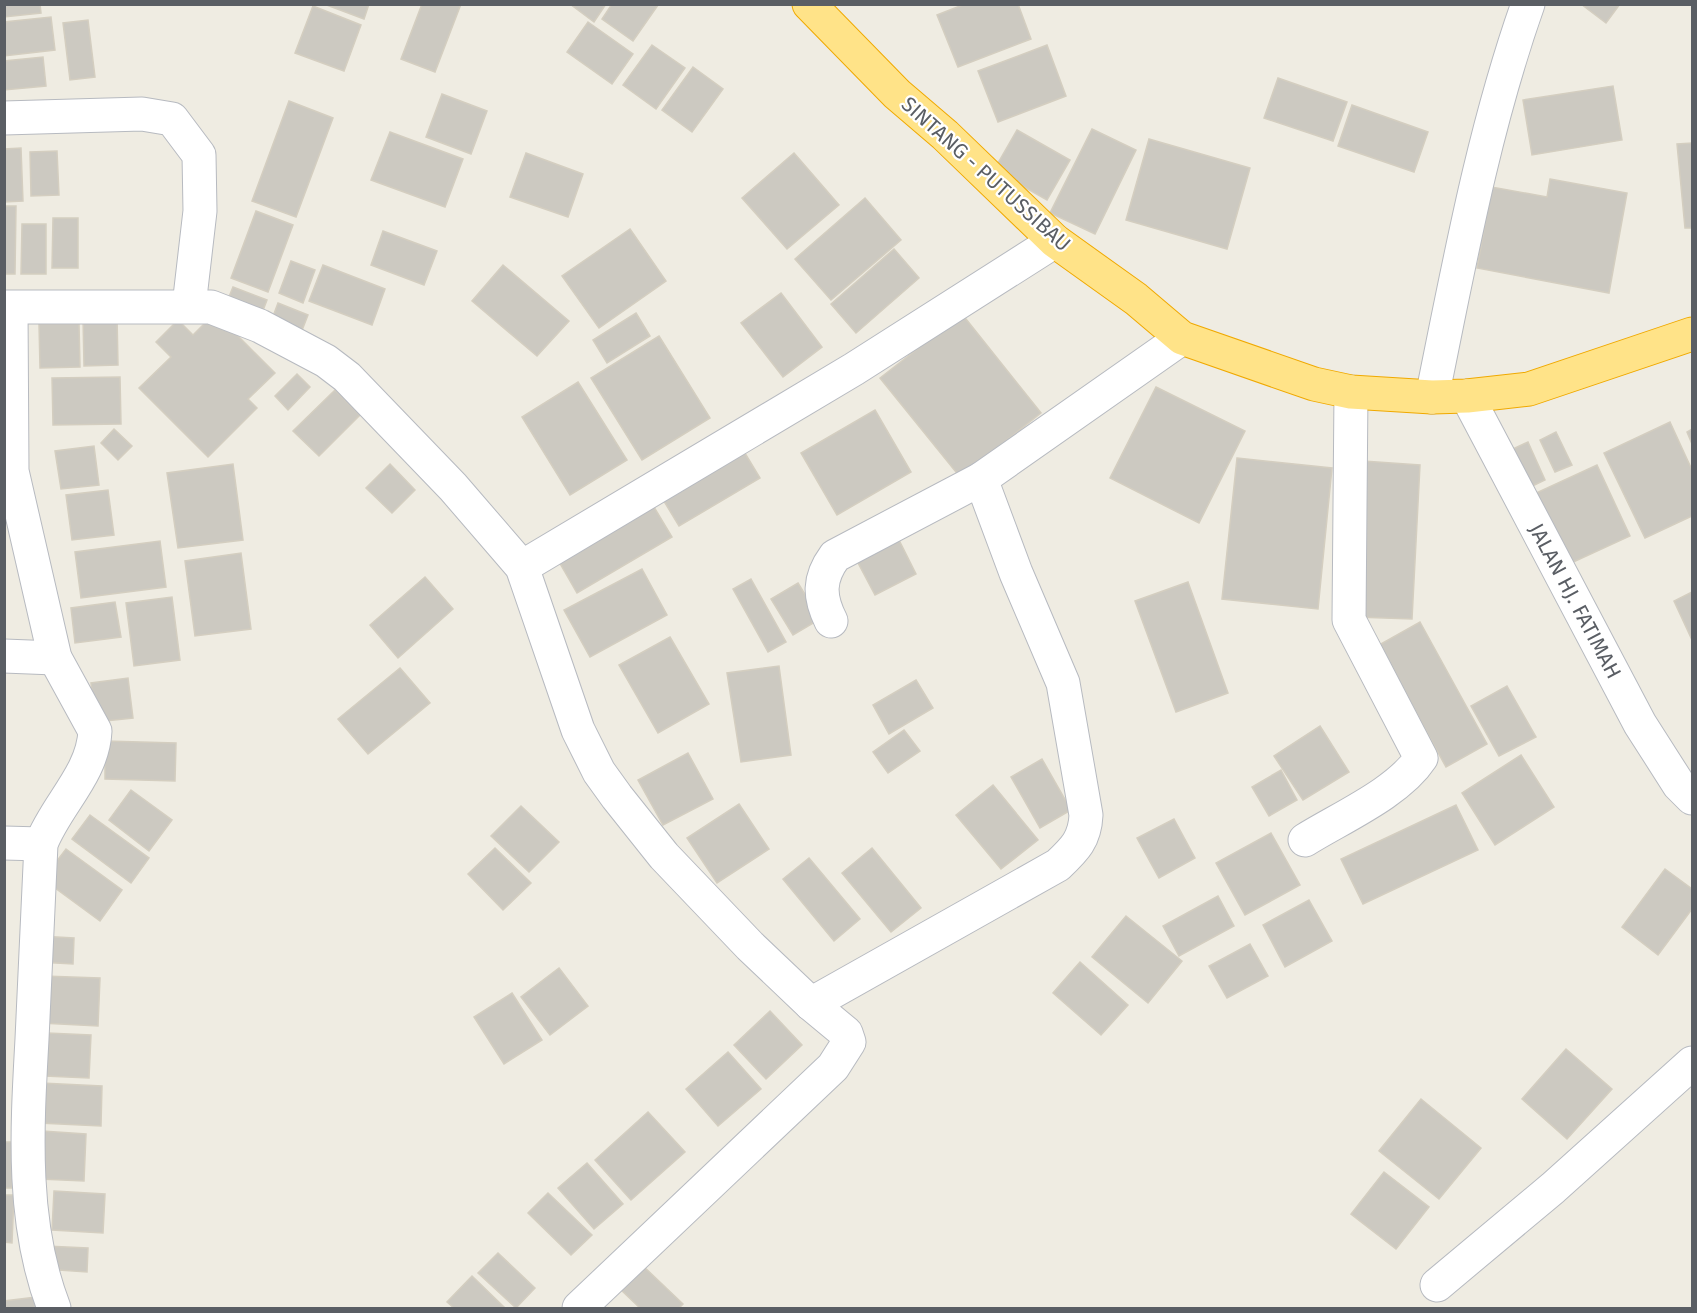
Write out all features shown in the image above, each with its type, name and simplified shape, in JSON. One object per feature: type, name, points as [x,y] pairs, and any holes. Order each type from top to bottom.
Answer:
[{"type":"highway","name":"SINTANG - PUTUSSIBAU","points":[[809,4],[897,94],[945,135],[1055,241],[1136,299],[1182,338],[1314,384],[1351,392],[1432,397],[1467,396],[1529,389],[1692,334]]},
{"type":"street","points":[[1432,397],[1462,251],[1505,70],[1528,4]]},
{"type":"street","points":[[4,118],[142,114],[172,119],[199,155],[200,211],[189,306]]},
{"type":"street","points":[[522,567],[854,369],[1055,241]]},
{"type":"street","points":[[54,1308],[41,1275],[30,1191],[27,1141],[41,844],[48,825],[84,770],[94,743],[95,731],[55,658],[8,471],[8,308],[189,306],[211,307],[251,322],[326,361],[347,377],[453,487],[522,567],[578,730],[599,772],[664,856],[750,946],[811,1004],[846,1033],[849,1042],[839,1059],[579,1308]]},
{"type":"street","points":[[831,621],[821,600],[824,576],[835,556],[981,479],[1182,338]]},
{"type":"street","points":[[1305,840],[1392,787],[1413,771],[1421,758],[1349,620],[1351,392]]},
{"type":"street","name":"JALAN HJ. FATIMAH","points":[[1467,396],[1640,723],[1679,785],[1692,798]]},
{"type":"street","points":[[811,1004],[1058,864],[1077,847],[1085,830],[1086,815],[1063,683],[1016,573],[981,479]]},
{"type":"street","points":[[4,656],[55,658]]},
{"type":"street","points":[[4,843],[41,844]]},
{"type":"street","points":[[1437,1285],[1553,1188],[1692,1063]]},
{"type":"building","points":[[4,4],[40,4],[41,13],[4,17]]},
{"type":"building","points":[[324,4],[369,4],[364,19]]},
{"type":"building","points":[[422,4],[461,4],[435,72],[401,59]]},
{"type":"building","points":[[570,4],[606,4],[594,22]]},
{"type":"building","points":[[612,4],[658,5],[633,41],[602,19]]},
{"type":"building","points":[[965,4],[1018,4],[1031,39],[958,67],[937,15]]},
{"type":"building","points":[[1581,4],[1620,4],[1606,23]]},
{"type":"building","points":[[313,6],[361,25],[344,71],[295,53]]},
{"type":"building","points":[[51,17],[55,50],[4,56],[4,22]]},
{"type":"building","points":[[88,20],[95,77],[70,80],[63,23]]},
{"type":"building","points":[[588,22],[633,54],[612,84],[567,52]]},
{"type":"building","points":[[652,45],[685,68],[656,109],[623,85]]},
{"type":"building","points":[[1047,45],[1066,96],[998,122],[978,71]]},
{"type":"building","points":[[43,57],[46,86],[4,90],[4,61]]},
{"type":"building","points":[[693,67],[723,89],[692,132],[662,110]]},
{"type":"building","points":[[1278,78],[1347,102],[1333,141],[1264,118]]},
{"type":"building","points":[[1613,86],[1622,140],[1532,155],[1523,100]]},
{"type":"building","points":[[442,94],[487,111],[471,154],[426,137]]},
{"type":"building","points":[[289,101],[333,118],[296,217],[252,201]]},
{"type":"building","points":[[1352,105],[1428,132],[1414,172],[1338,146]]},
{"type":"building","points":[[1092,129],[1136,150],[1095,234],[1050,213]]},
{"type":"building","points":[[1017,130],[1070,160],[1047,200],[994,170]]},
{"type":"building","points":[[390,132],[463,159],[445,207],[371,180]]},
{"type":"building","points":[[1149,139],[1250,168],[1227,249],[1126,220]]},
{"type":"building","points":[[1692,143],[1692,228],[1685,228],[1677,144]]},
{"type":"building","points":[[21,148],[23,201],[4,202],[4,149]]},
{"type":"building","points":[[57,151],[59,195],[31,196],[30,152]]},
{"type":"building","points":[[526,153],[583,174],[568,217],[510,197]]},
{"type":"building","points":[[794,153],[839,205],[787,249],[742,198]]},
{"type":"building","points":[[1550,179],[1627,193],[1609,293],[1477,268],[1492,187],[1547,197]]},
{"type":"building","points":[[865,198],[901,240],[831,300],[795,259]]},
{"type":"building","points":[[4,206],[16,206],[15,274],[4,274]]},
{"type":"building","points":[[256,211],[293,225],[268,292],[231,278]]},
{"type":"building","points":[[53,218],[78,218],[78,268],[52,268]]},
{"type":"building","points":[[22,224],[46,224],[46,274],[21,274]]},
{"type":"building","points":[[630,229],[666,281],[599,328],[562,276]]},
{"type":"building","points":[[383,231],[437,251],[424,285],[371,265]]},
{"type":"building","points":[[894,249],[919,278],[856,333],[831,304]]},
{"type":"building","points":[[291,261],[315,270],[303,303],[279,293]]},
{"type":"building","points":[[323,265],[385,289],[372,325],[309,301]]},
{"type":"building","points":[[503,265],[569,321],[537,356],[472,301]]},
{"type":"building","points":[[233,287],[267,300],[259,321],[224,309]]},
{"type":"building","points":[[781,293],[822,347],[783,377],[741,323]]},
{"type":"building","points":[[278,303],[308,315],[299,338],[269,327]]},
{"type":"building","points":[[215,313],[275,373],[248,399],[257,408],[208,457],[139,388],[171,357],[156,342],[178,320],[193,335]]},
{"type":"building","points":[[636,313],[650,336],[607,363],[593,340]]},
{"type":"building","points":[[962,314],[1041,413],[960,477],[880,378]]},
{"type":"building","points":[[117,316],[118,365],[84,366],[83,317]]},
{"type":"building","points":[[39,324],[79,324],[80,367],[40,368]]},
{"type":"building","points":[[659,336],[710,418],[642,460],[591,378]]},
{"type":"building","points":[[297,374],[310,387],[288,410],[275,396]]},
{"type":"building","points":[[120,377],[121,424],[53,425],[52,378]]},
{"type":"building","points":[[578,382],[627,460],[570,495],[522,417]]},
{"type":"building","points":[[1156,387],[1245,431],[1199,523],[1110,478]]},
{"type":"building","points":[[335,390],[360,415],[319,456],[293,431]]},
{"type":"building","points":[[875,410],[911,472],[837,515],[801,453]]},
{"type":"building","points":[[1670,422],[1692,470],[1692,516],[1645,538],[1604,453]]},
{"type":"building","points":[[114,429],[132,446],[118,460],[101,443]]},
{"type":"building","points":[[1692,429],[1692,444],[1687,432]]},
{"type":"building","points":[[1556,432],[1572,465],[1555,472],[1540,440]]},
{"type":"building","points":[[737,440],[760,478],[679,526],[656,488]]},
{"type":"building","points":[[1528,442],[1545,480],[1520,492],[1502,454]]},
{"type":"building","points":[[94,446],[99,485],[61,489],[55,451]]},
{"type":"building","points":[[1237,458],[1332,468],[1318,609],[1222,599]]},
{"type":"building","points":[[1363,461],[1420,465],[1412,619],[1356,617]]},
{"type":"building","points":[[233,464],[243,540],[178,548],[167,473]]},
{"type":"building","points":[[390,464],[415,490],[392,513],[366,488]]},
{"type":"building","points":[[1597,465],[1630,536],[1569,564],[1536,493]]},
{"type":"building","points":[[108,490],[114,535],[72,540],[66,495]]},
{"type":"building","points":[[648,497],[672,537],[577,593],[554,553]]},
{"type":"building","points":[[898,538],[916,574],[875,595],[856,559]]},
{"type":"building","points":[[160,541],[166,587],[81,598],[75,552]]},
{"type":"building","points":[[241,553],[251,629],[195,636],[185,561]]},
{"type":"building","points":[[642,569],[667,615],[590,657],[564,610]]},
{"type":"building","points":[[425,577],[453,609],[398,658],[370,625]]},
{"type":"building","points":[[751,579],[786,642],[768,652],[733,589]]},
{"type":"building","points":[[1188,582],[1228,693],[1176,712],[1135,601]]},
{"type":"building","points":[[798,583],[820,619],[793,635],[771,599]]},
{"type":"building","points":[[1692,592],[1692,640],[1674,601]]},
{"type":"building","points":[[172,597],[180,660],[134,666],[126,603]]},
{"type":"building","points":[[115,602],[121,637],[75,643],[71,608]]},
{"type":"building","points":[[1420,622],[1487,744],[1446,767],[1379,645]]},
{"type":"building","points":[[670,637],[709,704],[658,733],[619,665]]},
{"type":"building","points":[[779,666],[791,755],[741,762],[727,673]]},
{"type":"building","points":[[400,668],[430,703],[368,754],[338,719]]},
{"type":"building","points":[[128,678],[133,718],[96,722],[91,683]]},
{"type":"building","points":[[916,680],[933,708],[889,734],[873,705]]},
{"type":"building","points":[[1507,686],[1536,737],[1499,756],[1471,706]]},
{"type":"building","points":[[1320,726],[1349,772],[1303,800],[1274,756]]},
{"type":"building","points":[[904,730],[920,751],[888,773],[873,752]]},
{"type":"building","points":[[105,741],[176,743],[175,781],[105,779]]},
{"type":"building","points":[[688,753],[713,799],[663,825],[638,780]]},
{"type":"building","points":[[1521,755],[1554,807],[1495,845],[1462,793]]},
{"type":"building","points":[[1042,759],[1071,810],[1040,828],[1011,777]]},
{"type":"building","points":[[1281,770],[1297,800],[1269,816],[1252,787]]},
{"type":"building","points":[[993,785],[1038,840],[1001,869],[956,815]]},
{"type":"building","points":[[131,790],[172,820],[149,851],[109,820]]},
{"type":"building","points":[[739,804],[769,849],[717,883],[687,838]]},
{"type":"building","points":[[1456,805],[1478,850],[1363,904],[1341,859]]},
{"type":"building","points":[[521,806],[559,842],[529,872],[491,836]]},
{"type":"building","points":[[90,815],[149,858],[131,883],[72,839]]},
{"type":"building","points":[[1174,819],[1195,858],[1159,878],[1137,838]]},
{"type":"building","points":[[1271,833],[1300,885],[1245,915],[1216,863]]},
{"type":"building","points":[[495,848],[531,883],[503,910],[468,874]]},
{"type":"building","points":[[872,848],[921,908],[891,932],[842,873]]},
{"type":"building","points":[[66,849],[122,890],[100,921],[43,879]]},
{"type":"building","points":[[809,858],[860,919],[834,941],[783,879]]},
{"type":"building","points":[[1665,869],[1692,889],[1692,909],[1658,955],[1622,927]]},
{"type":"building","points":[[1218,896],[1234,926],[1179,956],[1163,926]]},
{"type":"building","points":[[1309,900],[1332,941],[1285,967],[1263,925]]},
{"type":"building","points":[[1126,916],[1182,961],[1148,1003],[1092,957]]},
{"type":"building","points":[[39,936],[74,938],[73,964],[38,962]]},
{"type":"building","points":[[1250,944],[1268,976],[1227,998],[1209,966]]},
{"type":"building","points":[[1080,962],[1128,1005],[1101,1035],[1053,993]]},
{"type":"building","points":[[559,968],[588,1006],[550,1035],[521,997]]},
{"type":"building","points":[[43,976],[100,978],[98,1026],[41,1023]]},
{"type":"building","points":[[512,993],[542,1040],[504,1064],[474,1017]]},
{"type":"building","points":[[770,1011],[802,1045],[766,1079],[734,1045]]},
{"type":"building","points":[[47,1033],[91,1035],[89,1078],[45,1076]]},
{"type":"building","points":[[1566,1049],[1612,1089],[1567,1139],[1522,1099]]},
{"type":"building","points":[[728,1052],[761,1089],[718,1126],[686,1089]]},
{"type":"building","points":[[41,1083],[102,1086],[101,1126],[39,1123]]},
{"type":"building","points":[[1421,1099],[1481,1148],[1439,1199],[1379,1151]]},
{"type":"building","points":[[648,1112],[685,1152],[631,1200],[595,1160]]},
{"type":"building","points":[[42,1131],[86,1134],[84,1181],[40,1179]]},
{"type":"building","points":[[4,1142],[14,1142],[12,1188],[4,1188]]},
{"type":"building","points":[[587,1163],[623,1204],[594,1229],[558,1188]]},
{"type":"building","points":[[1384,1172],[1429,1207],[1396,1249],[1351,1214]]},
{"type":"building","points":[[54,1191],[105,1194],[103,1233],[52,1230]]},
{"type":"building","points":[[548,1193],[592,1235],[571,1255],[528,1213]]},
{"type":"building","points":[[4,1195],[14,1195],[12,1243],[4,1242]]},
{"type":"building","points":[[45,1246],[88,1248],[87,1272],[44,1269]]},
{"type":"building","points":[[498,1253],[535,1288],[516,1308],[478,1273]]},
{"type":"building","points":[[642,1265],[683,1304],[679,1308],[640,1308],[619,1288]]},
{"type":"building","points":[[472,1276],[505,1308],[454,1308],[447,1302]]},
{"type":"building","points":[[44,1296],[46,1308],[4,1308],[4,1301]]}]
